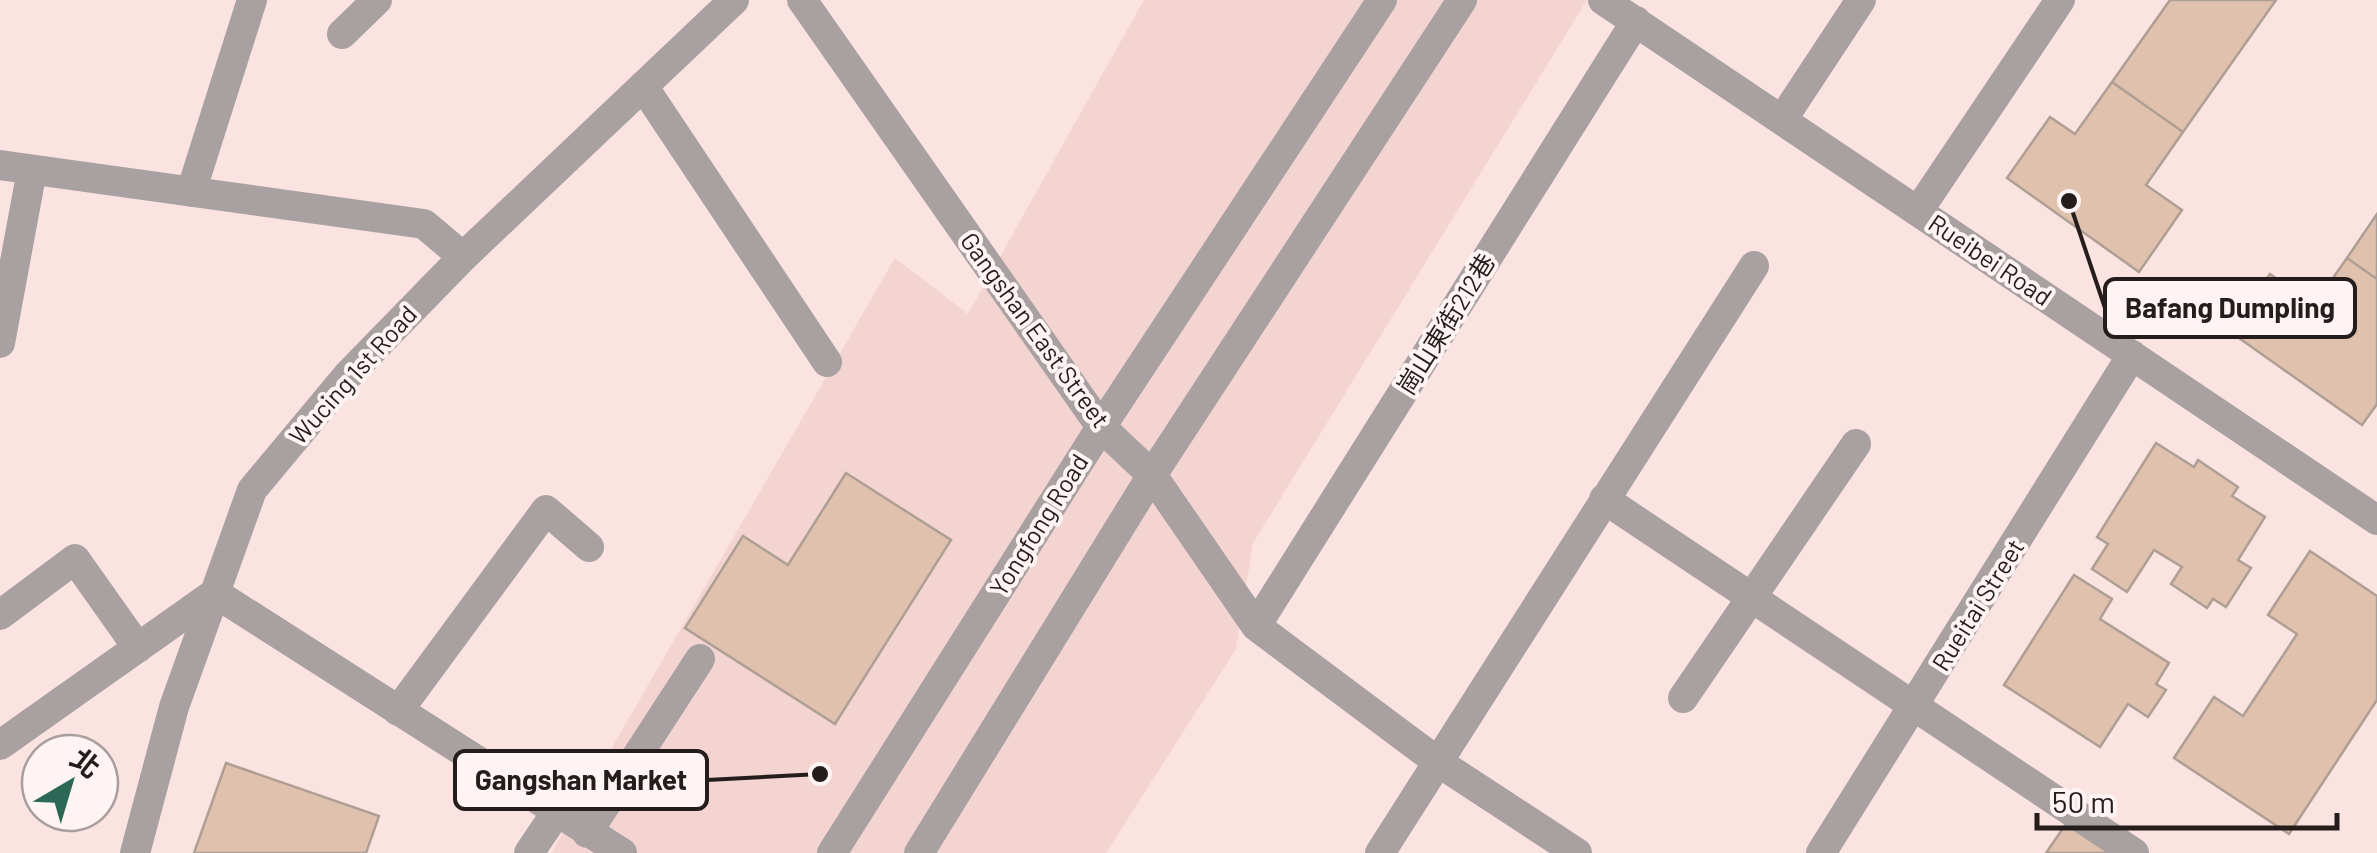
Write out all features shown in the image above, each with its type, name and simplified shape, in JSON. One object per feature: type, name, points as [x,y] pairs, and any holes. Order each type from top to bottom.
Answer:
[{"type":"street","points":[[192,192],[252,0]]},
{"type":"street","points":[[342,34],[377,0]]},
{"type":"street","name":"Wucing 1st Road","points":[[134,853],[174,707],[252,490],[347,376],[463,257],[734,0]]},
{"type":"street","name":"Gangshan East Street","points":[[802,0],[1101,427],[1152,475],[1256,626],[1438,762],[1574,852]]},
{"type":"street","name":"Yongfong Road","points":[[832,853],[1101,427],[1382,0]]},
{"type":"street","points":[[919,853],[1152,475],[1462,0]]},
{"type":"street","points":[[1782,120],[1861,0]]},
{"type":"street","points":[[1918,211],[2060,0]]},
{"type":"street","name":"Rueibei Road","points":[[1607,1],[2377,520]]},
{"type":"street","name":"崗山東街212巷","points":[[1256,626],[1636,22]]},
{"type":"street","points":[[643,86],[828,362]]},
{"type":"street","points":[[0,166],[424,224],[463,257]]},
{"type":"street","points":[[0,343],[32,170]]},
{"type":"street","points":[[1380,853],[1754,266]]},
{"type":"street","name":"Rueitai Street","points":[[1828,851],[2132,354]]},
{"type":"street","points":[[1683,698],[1856,444]]},
{"type":"street","points":[[1604,499],[2134,853]]},
{"type":"street","points":[[398,711],[546,510],[588,547]]},
{"type":"street","points":[[0,615],[75,558],[138,648]]},
{"type":"street","points":[[0,746],[215,593],[622,853]]},
{"type":"street","points":[[586,833],[700,659]]},
{"type":"street","points":[[530,853],[556,813]]},
{"type":"shaded area","points":[[1144,0],[1587,0],[1253,543],[1236,649],[1106,853],[551,853],[895,258],[968,314]]},
{"type":"building","points":[[2170,0],[2276,0],[2183,132],[2112,82]]},
{"type":"building","points":[[2112,82],[2183,132],[2146,185],[2182,210],[2139,272],[2007,178],[2050,117],[2075,134]]},
{"type":"building","points":[[2377,214],[2377,279],[2347,258]]},
{"type":"building","points":[[2347,258],[2377,279],[2377,404],[2362,425],[2229,331],[2270,274],[2314,305]]},
{"type":"building","points":[[2156,443],[2194,467],[2198,460],[2238,487],[2232,496],[2265,517],[2238,560],[2251,568],[2226,607],[2213,599],[2207,608],[2171,584],[2182,567],[2154,550],[2127,592],[2092,569],[2108,544],[2097,537]]},
{"type":"building","points":[[846,473],[951,540],[835,724],[685,628],[743,536],[788,565]]},
{"type":"building","points":[[2310,551],[2377,596],[2377,700],[2289,834],[2174,758],[2214,697],[2243,716],[2297,634],[2268,615]]},
{"type":"building","points":[[2074,575],[2112,599],[2100,619],[2169,663],[2156,684],[2166,690],[2148,717],[2128,704],[2100,747],[2004,685]]},
{"type":"building","points":[[226,763],[379,816],[366,853],[194,853]]},
{"type":"building","points":[[2068,821],[2115,853],[2046,853]]},
{"type":"place","name":"Bafang Dumpling","points":[[2069,201]]},
{"type":"place","name":"Gangshan Market","points":[[820,774]]}]
